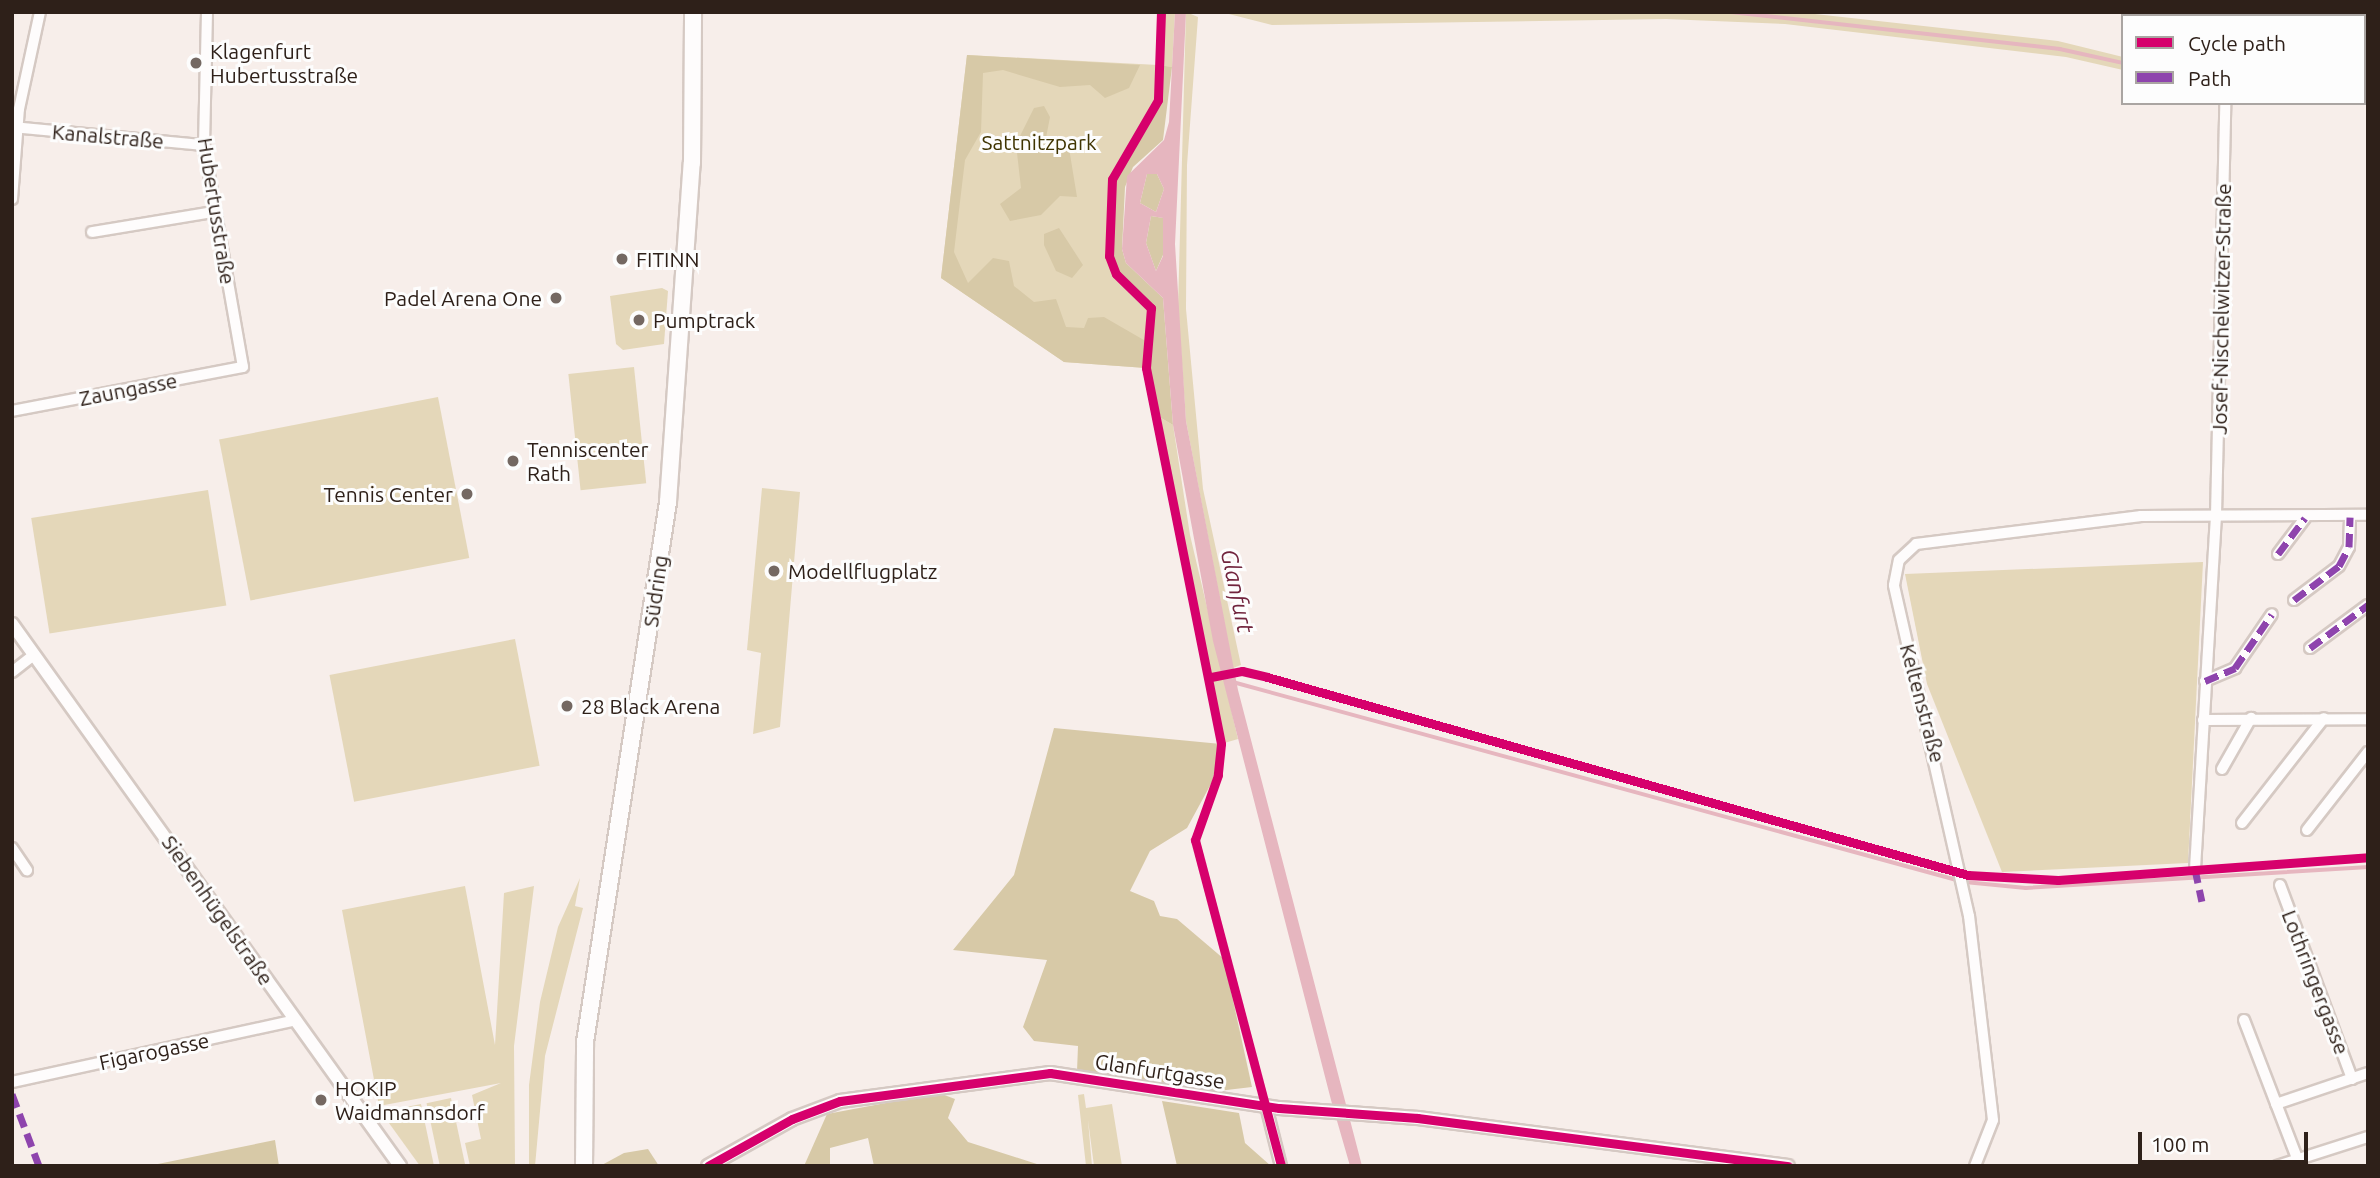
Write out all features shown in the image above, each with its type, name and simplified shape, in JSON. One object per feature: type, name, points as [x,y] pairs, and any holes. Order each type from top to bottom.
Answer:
[{"type":"main road","name":"Südring","points":[[584,1166],[585,1042],[668,502],[692,163],[693,12]]},
{"type":"street","points":[[12,199],[16,128],[40,12]]},
{"type":"street","name":"Hubertusstraße","points":[[206,12],[204,145],[213,212],[243,367]]},
{"type":"street","name":"Josef-Nischelwitzer-Straße","points":[[2216,515],[2225,105]]},
{"type":"street","name":"Kanalstraße","points":[[16,128],[204,145]]},
{"type":"street","points":[[92,232],[213,212]]},
{"type":"street","name":"Zaungasse","points":[[12,411],[243,367]]},
{"type":"street","points":[[2195,869],[2216,515]]},
{"type":"street","name":"Keltenstraße","points":[[1975,1166],[1985,1154],[1993,1120],[1969,916],[1960,859],[1894,585],[1899,559],[1916,544],[2141,516],[2368,515]]},
{"type":"street","points":[[2278,554],[2305,517]]},
{"type":"street","points":[[2294,600],[2339,566],[2349,547],[2350,517]]},
{"type":"street","points":[[2310,648],[2368,605]]},
{"type":"street","points":[[2205,681],[2235,668],[2273,614]]},
{"type":"street","name":"Siebenhügelstraße","points":[[12,624],[400,1166]]},
{"type":"street","points":[[12,672],[34,655]]},
{"type":"street","points":[[2242,823],[2324,718]]},
{"type":"street","points":[[2222,769],[2251,719]]},
{"type":"street","points":[[2203,720],[2368,719]]},
{"type":"street","points":[[2307,830],[2368,752]]},
{"type":"street","points":[[12,848],[27,870]]},
{"type":"street","name":"Lothringergasse","points":[[2280,885],[2352,1079]]},
{"type":"street","name":"Figarogasse","points":[[12,1082],[296,1020]]},
{"type":"street","points":[[2245,1020],[2300,1164]]},
{"type":"street","points":[[2276,1104],[2368,1073]]},
{"type":"street","name":"Glanfurtgasse","points":[[708,1166],[792,1119],[840,1101],[1027,1076],[1097,1078],[1266,1106],[1788,1166]]},
{"type":"street","points":[[1266,1106],[1281,1166]]},
{"type":"street","points":[[2277,1166],[2300,1164],[2368,1137]]},
{"type":"green space","name":"Sattnitzpark","points":[[1161,12],[1175,12],[1172,67],[1158,66],[1151,122],[1120,163],[1116,274],[1151,308],[1146,368],[1064,362],[941,278],[967,55],[1158,65]]},
{"type":"green space","points":[[1186,12],[1198,17],[1187,165],[1186,309],[1203,489],[1241,665],[1233,668],[1186,421],[1178,307]]},
{"type":"green space","points":[[1221,12],[1797,12],[2058,41],[2121,57],[2121,70],[2066,57],[1785,24],[1666,19],[1272,25]]},
{"type":"green space","points":[[967,55],[1140,65],[1129,88],[1105,98],[1090,85],[1060,87],[1003,70],[983,73],[981,132],[965,160],[954,252],[968,283],[993,258],[1009,261],[1014,286],[1034,302],[1056,299],[1066,327],[1084,328],[1088,318],[1104,317],[1149,343],[1151,308],[1112,265],[1109,218],[1112,179],[1158,100],[1158,65],[1172,67],[1163,140],[1133,167],[1125,187],[1122,249],[1126,263],[1163,298],[1173,425],[1161,418],[1146,368],[1064,362],[941,278]]},
{"type":"green space","points":[[1044,106],[1050,117],[1045,143],[1069,148],[1077,197],[1060,196],[1041,215],[1010,221],[1000,204],[1021,188],[1016,144],[1034,108]]},
{"type":"green space","points":[[1147,174],[1157,174],[1164,189],[1156,212],[1140,203]]},
{"type":"green space","points":[[1151,216],[1164,218],[1163,255],[1156,271],[1146,243]]},
{"type":"green space","points":[[1059,228],[1083,265],[1072,278],[1056,271],[1044,245],[1044,234]]},
{"type":"green space","name":"Pumptrack","points":[[662,288],[668,291],[664,344],[623,350],[616,344],[610,296]]},
{"type":"green space","points":[[634,367],[646,483],[581,490],[568,374]]},
{"type":"green space","points":[[438,397],[469,558],[250,601],[219,440]]},
{"type":"green space","points":[[1161,418],[1173,425],[1190,535],[1238,739],[1221,744],[1175,520]]},
{"type":"green space","name":"Modellflugplatz","points":[[762,488],[800,492],[780,727],[753,734],[761,653],[747,650]]},
{"type":"green space","points":[[208,490],[226,606],[50,634],[31,518]]},
{"type":"green space","points":[[2203,562],[2188,863],[2002,872],[1927,684],[1905,574]]},
{"type":"green space","points":[[515,639],[540,766],[354,802],[329,675]]},
{"type":"green space","points":[[1054,728],[1221,744],[1212,782],[1187,828],[1150,851],[1130,891],[1154,901],[1160,916],[1177,919],[1224,959],[1252,1087],[1218,1091],[1077,1071],[1078,1046],[1034,1041],[1023,1027],[1047,960],[953,950],[1014,875]]},
{"type":"green space","points":[[580,878],[575,906],[583,908],[545,1056],[535,1166],[529,1166],[529,1085],[540,1002],[558,927]]},
{"type":"green space","points":[[465,886],[495,1045],[504,893],[534,886],[514,1046],[515,1166],[470,1166],[465,1143],[481,1139],[472,1095],[501,1083],[379,1106],[342,910]]},
{"type":"green space","points":[[939,1093],[955,1099],[948,1118],[968,1142],[1043,1166],[874,1166],[868,1138],[830,1148],[830,1166],[804,1166],[827,1114]]},
{"type":"green space","points":[[1084,1094],[1086,1108],[1112,1104],[1122,1166],[1094,1166],[1088,1120],[1092,1166],[1086,1166],[1078,1095]]},
{"type":"green space","points":[[451,1098],[465,1166],[440,1166],[427,1103]]},
{"type":"green space","points":[[1162,1101],[1239,1113],[1245,1143],[1271,1166],[1177,1166]]},
{"type":"green space","points":[[421,1104],[434,1166],[420,1166],[381,1112]]},
{"type":"green space","points":[[275,1140],[279,1166],[148,1166]]},
{"type":"green space","points":[[648,1149],[659,1166],[600,1166],[624,1153]]},
{"type":"shaded area","name":"Glanfurt","points":[[1175,12],[1186,12],[1175,244],[1186,421],[1238,690],[1362,1166],[1350,1166],[1331,1100],[1213,641],[1173,425],[1163,298],[1126,263],[1122,249],[1127,176],[1164,140],[1169,122]],"holes":[[[1147,174],[1157,174],[1164,189],[1156,212],[1140,203]],[[1151,216],[1163,218],[1163,256],[1156,271],[1146,243]]]},
{"type":"waterway","points":[[1731,12],[2060,49],[2121,63]]},
{"type":"waterway","points":[[1233,682],[1957,880]]},
{"type":"waterway","points":[[1965,882],[2026,888],[2368,867]]},
{"type":"marked path","points":[[2294,600],[2339,566],[2349,547],[2350,517]]},
{"type":"marked path","points":[[2278,554],[2305,518]]},
{"type":"marked path","points":[[2310,648],[2368,605]]},
{"type":"marked path","points":[[2205,681],[2235,668],[2272,614]]},
{"type":"marked path","points":[[2195,869],[2202,901]]},
{"type":"marked path","points":[[12,1094],[39,1166]]},
{"type":"cycle path","points":[[1161,12],[1158,100],[1112,179],[1109,256],[1116,274],[1151,308],[1146,368],[1221,744],[1218,775],[1195,840],[1281,1166]]},
{"type":"cycle path","points":[[1211,677],[1242,671],[1267,677],[1968,875],[2058,880],[2368,857]]},
{"type":"cycle path","points":[[708,1166],[792,1119],[840,1101],[1050,1073],[1279,1108],[1418,1118],[1788,1166]]},
{"type":"place","name":"Klagenfurt Hubertusstraße","points":[[196,63]]},
{"type":"place","name":"FITINN","points":[[622,259]]},
{"type":"place","name":"Padel Arena One","points":[[556,298]]},
{"type":"place","name":"Pumptrack","points":[[639,320]]},
{"type":"place","name":"Tenniscenter Rath","points":[[513,461]]},
{"type":"place","name":"Tennis Center","points":[[467,494]]},
{"type":"place","name":"Modellflugplatz","points":[[774,571]]},
{"type":"place","name":"28 Black Arena","points":[[567,706]]},
{"type":"place","name":"HOKIP Waidmannsdorf","points":[[321,1100]]}]
